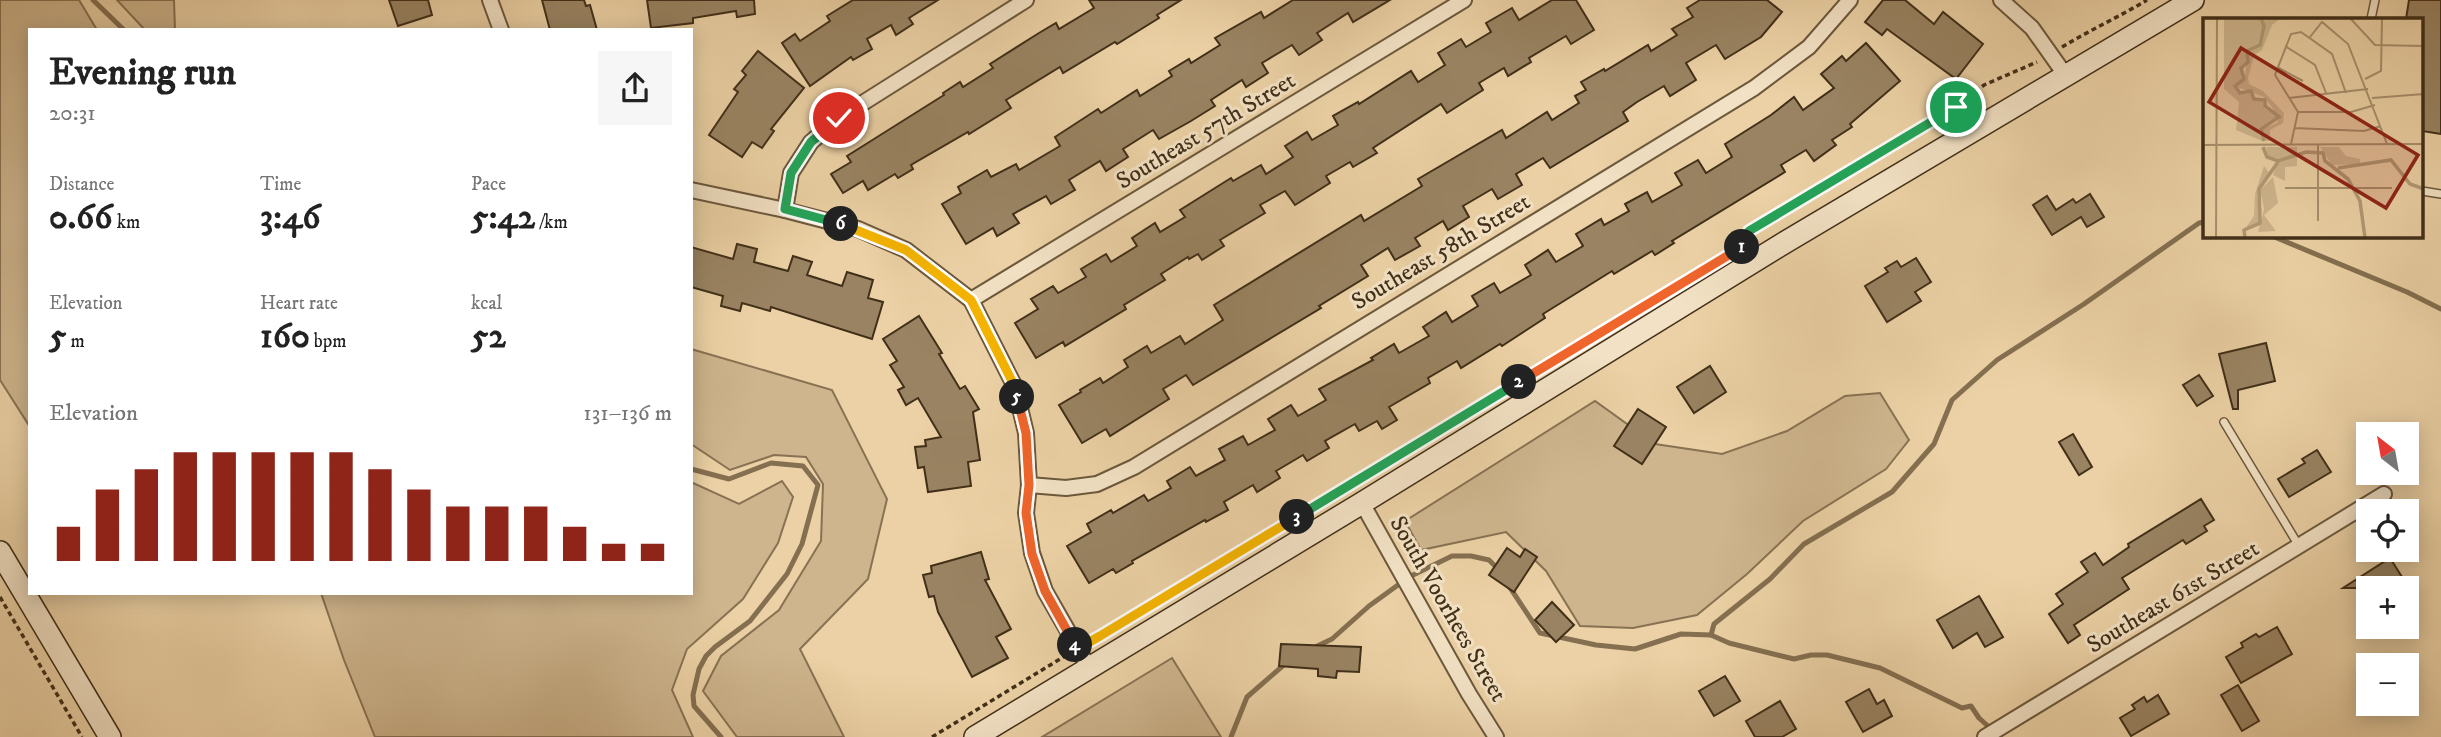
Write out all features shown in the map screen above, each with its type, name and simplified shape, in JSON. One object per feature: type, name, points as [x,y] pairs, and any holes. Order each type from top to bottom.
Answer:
[{"type":"main road","points":[[975,737],[1784,243],[2193,0]]},
{"type":"main road","points":[[0,552],[110,737]]},
{"type":"street","points":[[490,0],[500,28]]},
{"type":"street","points":[[785,209],[791,173],[811,142],[839,118],[1026,0]]},
{"type":"street","name":"Southeast 57th Street","points":[[971,300],[1464,0]]},
{"type":"street","name":"Southeast 58th Street","points":[[1029,485],[1066,488],[1097,484],[1134,467],[1754,88],[1809,47],[1850,0]]},
{"type":"street","points":[[2001,0],[2032,28],[2066,76]]},
{"type":"street","points":[[693,190],[785,209],[858,229],[906,250],[971,300],[1015,387],[1026,433],[1029,485],[1026,513],[1032,554],[1045,591],[1089,668]]},
{"type":"street","name":"Southeast 61st Street","points":[[1985,737],[2384,494]]},
{"type":"street","name":"South Voorhees Street","points":[[1362,503],[1496,737]]},
{"type":"lane","points":[[2371,18],[2375,0]]},
{"type":"lane","points":[[2224,422],[2299,546]]},
{"type":"path","points":[[1745,246],[1749,231],[1956,107],[1984,85],[2050,55],[2147,0]]},
{"type":"path","points":[[932,737],[1482,405]]},
{"type":"path","points":[[0,597],[82,737]]},
{"type":"shaded area","points":[[0,0],[79,0],[96,28],[28,28],[28,424],[0,380]]},
{"type":"shaded area","points":[[117,0],[174,0],[175,28],[143,28]]},
{"type":"shaded area","points":[[693,350],[832,390],[887,499],[868,579],[800,649],[844,737],[737,737],[703,691],[721,656],[779,610],[821,541],[823,484],[806,457],[774,455],[730,470],[693,445]]},
{"type":"shaded area","points":[[1880,393],[1909,440],[1886,469],[1803,521],[1747,574],[1697,615],[1633,628],[1580,626],[1546,571],[1506,532],[1421,550],[1405,521],[1595,401],[1655,444],[1722,454],[1787,431],[1845,396]]},
{"type":"shaded area","points":[[782,481],[793,497],[778,543],[743,599],[687,649],[672,690],[693,737],[375,737],[322,595],[693,595],[693,483],[739,504]]},
{"type":"shaded area","points":[[1172,658],[1221,737],[1042,737]]},
{"type":"building","points":[[389,0],[428,0],[432,15],[398,26]]},
{"type":"building","points":[[542,0],[584,0],[586,6],[590,5],[596,28],[549,28]]},
{"type":"building","points":[[647,0],[754,0],[755,14],[737,17],[736,11],[693,18],[693,23],[651,28]]},
{"type":"building","points":[[853,0],[938,0],[909,18],[913,24],[896,35],[891,25],[867,39],[872,49],[853,60],[851,57],[810,86],[782,43],[795,34],[800,41],[830,21],[827,16]]},
{"type":"building","points":[[1089,0],[1181,0],[1157,15],[1159,18],[1117,44],[1115,42],[1063,73],[1060,67],[1006,100],[1011,108],[911,165],[913,169],[898,178],[895,174],[868,190],[863,181],[843,193],[831,174],[851,162],[847,156],[944,95],[943,93],[960,82],[963,87],[993,68],[990,64],[1039,33],[1056,23],[1059,29],[1094,8]]},
{"type":"building","points":[[1293,0],[1390,0],[1353,22],[1348,13],[1317,33],[1322,40],[1299,55],[1292,45],[1262,63],[1268,73],[1246,87],[1242,80],[1211,100],[1215,106],[1191,121],[1159,139],[1153,130],[1123,149],[1128,157],[1106,171],[1100,161],[1069,180],[1075,190],[1051,204],[1046,196],[1013,214],[1019,223],[997,236],[993,228],[966,244],[942,204],[961,193],[958,187],[987,170],[991,177],[1016,164],[1019,170],[1060,146],[1055,137],[1098,109],[1101,113],[1137,90],[1140,96],[1172,76],[1169,71],[1189,59],[1191,63],[1220,45],[1215,38],[1261,12],[1264,18]]},
{"type":"building","points":[[1552,0],[1576,0],[1594,30],[1571,44],[1566,36],[1529,58],[1531,62],[1508,76],[1504,68],[1479,83],[1483,90],[1447,113],[1441,104],[1373,148],[1377,153],[1353,167],[1350,162],[1326,176],[1330,183],[1295,205],[1285,191],[1260,205],[1265,213],[1220,240],[1224,246],[1202,260],[1198,254],[1189,259],[1188,257],[1161,274],[1165,280],[1124,305],[1126,309],[1065,346],[1063,342],[1036,358],[1015,323],[1038,309],[1031,299],[1053,286],[1058,293],[1086,277],[1081,269],[1106,254],[1111,262],[1137,246],[1132,238],[1155,223],[1160,232],[1185,217],[1180,210],[1231,178],[1233,181],[1261,165],[1266,174],[1293,157],[1285,146],[1307,132],[1312,140],[1338,125],[1333,116],[1358,102],[1359,104],[1411,71],[1418,82],[1445,65],[1438,53],[1461,39],[1466,47],[1491,32],[1486,23],[1512,8],[1519,20]]},
{"type":"building","points":[[1700,0],[1767,0],[1782,12],[1761,37],[1725,59],[1716,45],[1686,63],[1696,80],[1670,96],[1664,86],[1637,102],[1623,112],[1628,121],[1550,168],[1543,158],[1516,174],[1522,185],[1498,199],[1492,189],[1463,206],[1469,217],[1448,230],[1443,221],[1415,238],[1420,246],[1395,260],[1388,248],[1361,265],[1368,276],[1319,306],[1321,308],[1193,385],[1186,375],[1163,389],[1169,399],[1110,436],[1106,429],[1082,443],[1059,405],[1100,378],[1103,383],[1128,367],[1124,360],[1147,346],[1151,353],[1180,336],[1185,344],[1223,320],[1214,305],[1361,215],[1364,221],[1422,186],[1418,179],[1502,130],[1506,138],[1547,112],[1552,120],[1579,103],[1575,96],[1586,90],[1581,82],[1648,45],[1651,51],[1677,35],[1672,29],[1693,17],[1687,8]]},
{"type":"building","points":[[1883,0],[1905,0],[1934,24],[1943,12],[1983,44],[1956,79],[1887,29],[1882,35],[1865,22]]},
{"type":"building","points":[[2409,0],[2441,0],[2441,134],[2424,131],[2424,18],[2406,18]]},
{"type":"building","points":[[1866,43],[1900,81],[1850,124],[1852,127],[1832,140],[1836,145],[1814,161],[1806,150],[1781,165],[1785,172],[1672,241],[1674,243],[1655,255],[1652,251],[1614,274],[1612,271],[1543,314],[1545,318],[1502,346],[1500,344],[1461,368],[1457,361],[1428,378],[1430,383],[1389,407],[1397,420],[1382,429],[1377,421],[1359,431],[1355,424],[1325,441],[1329,448],[1307,461],[1303,455],[1276,471],[1280,478],[1257,492],[1253,485],[1224,502],[1228,510],[1132,561],[1133,563],[1116,573],[1113,569],[1089,583],[1067,546],[1091,532],[1087,524],[1144,495],[1148,501],[1171,488],[1167,481],[1190,467],[1196,476],[1225,460],[1219,449],[1243,436],[1248,445],[1275,430],[1268,419],[1291,405],[1298,416],[1326,400],[1319,389],[1373,360],[1371,358],[1394,344],[1399,353],[1429,336],[1423,327],[1446,312],[1452,322],[1478,306],[1472,296],[1494,283],[1500,293],[1531,275],[1525,265],[1548,250],[1556,262],[1583,246],[1576,234],[1601,219],[1604,225],[1629,211],[1625,204],[1647,192],[1652,202],[1682,185],[1675,173],[1698,160],[1706,173],[1732,157],[1725,144],[1794,97],[1803,110],[1834,88],[1821,74],[1842,56],[1846,61]]},
{"type":"building","points":[[758,51],[804,88],[771,129],[774,131],[762,148],[752,142],[742,157],[709,135],[738,92],[734,89],[746,75],[742,71]]},
{"type":"building","points":[[2090,194],[2104,217],[2087,227],[2081,217],[2052,235],[2033,205],[2047,196],[2056,210],[2073,199],[2076,203]]},
{"type":"building","points":[[737,244],[757,249],[754,262],[788,271],[793,256],[812,262],[807,275],[842,286],[847,272],[873,280],[868,298],[883,302],[872,339],[771,307],[770,311],[742,303],[740,311],[721,306],[723,296],[693,288],[693,248],[733,259]]},
{"type":"building","points":[[1916,258],[1931,282],[1915,292],[1921,301],[1887,322],[1865,286],[1888,272],[1885,268],[1897,261],[1901,267]]},
{"type":"building","points":[[919,316],[960,389],[965,386],[979,409],[973,412],[980,460],[968,462],[971,486],[928,492],[924,467],[918,468],[915,447],[926,446],[925,440],[941,437],[918,398],[906,405],[898,390],[904,387],[890,365],[897,361],[883,339]]},
{"type":"building","points":[[2266,343],[2275,381],[2238,390],[2238,409],[2233,409],[2219,354]]},
{"type":"building","points":[[1710,366],[1726,392],[1694,413],[1677,387]]},
{"type":"building","points":[[2199,375],[2213,396],[2197,406],[2183,385]]},
{"type":"building","points":[[1638,409],[1666,427],[1642,464],[1614,446]]},
{"type":"building","points":[[2073,434],[2092,467],[2079,475],[2059,442]]},
{"type":"building","points":[[2317,450],[2331,472],[2289,497],[2278,479],[2305,463],[2302,459]]},
{"type":"building","points":[[2201,499],[2214,520],[2204,526],[2207,531],[2186,544],[2183,540],[2122,578],[2129,589],[2074,625],[2080,635],[2068,643],[2049,614],[2063,604],[2056,594],[2088,572],[2081,562],[2095,553],[2103,565],[2129,547],[2128,544]]},
{"type":"building","points":[[1507,548],[1520,557],[1525,549],[1537,557],[1514,592],[1489,575]]},
{"type":"building","points":[[981,552],[989,579],[985,580],[1011,629],[996,637],[1008,658],[972,677],[938,612],[934,596],[929,597],[923,575],[932,573],[931,566]]},
{"type":"building","points":[[2384,562],[2393,562],[2401,576],[2362,576]]},
{"type":"building","points":[[2356,580],[2356,588],[2343,588]]},
{"type":"building","points":[[1979,596],[2003,637],[1985,647],[1977,633],[1953,648],[1937,620]]},
{"type":"building","points":[[1552,602],[1574,625],[1556,642],[1535,620]]},
{"type":"building","points":[[2277,627],[2292,654],[2241,683],[2226,657],[2243,647],[2241,643],[2256,634],[2259,637]]},
{"type":"building","points":[[1281,644],[1361,647],[1359,672],[1337,671],[1336,678],[1318,676],[1318,669],[1279,666]]},
{"type":"building","points":[[1725,676],[1740,701],[1714,716],[1699,691]]},
{"type":"building","points":[[2238,685],[2259,721],[2242,731],[2221,695]]},
{"type":"building","points":[[1869,689],[1877,704],[1884,700],[1892,716],[1863,732],[1846,702]]},
{"type":"building","points":[[2158,695],[2169,714],[2131,736],[2120,718],[2135,709],[2132,705],[2144,697],[2147,702]]},
{"type":"building","points":[[1780,701],[1796,729],[1782,737],[1755,737],[1746,721]]},
{"type":"waterway","points":[[93,0],[122,28]]},
{"type":"waterway","points":[[1711,635],[1714,624],[1770,579],[1804,544],[1892,492],[1934,444],[1952,400],[1997,360],[2203,222]]},
{"type":"waterway","points":[[2277,238],[2407,292],[2441,309]]},
{"type":"waterway","points":[[693,470],[729,479],[771,463],[803,466],[818,485],[802,544],[787,574],[750,621],[715,647],[699,669],[693,695],[694,706],[721,737]]},
{"type":"waterway","points":[[1313,648],[1332,639],[1369,606],[1409,577],[1452,556],[1489,560],[1498,569]]},
{"type":"waterway","points":[[1509,586],[1540,633],[1596,645],[1635,649],[1681,634],[1711,635],[1729,643],[1794,659],[1827,655],[1880,668],[1962,708],[1971,706],[1979,718],[2000,737]]},
{"type":"waterway","points":[[1231,737],[1247,697],[1286,663]]},
{"type":"route","points":[[839,118],[811,142],[791,173],[785,209],[858,229],[906,250],[971,300],[1015,387],[1026,433],[1029,485],[1026,513],[1032,554],[1045,591],[1077,649],[1745,246],[1749,231],[1956,107]]}]
